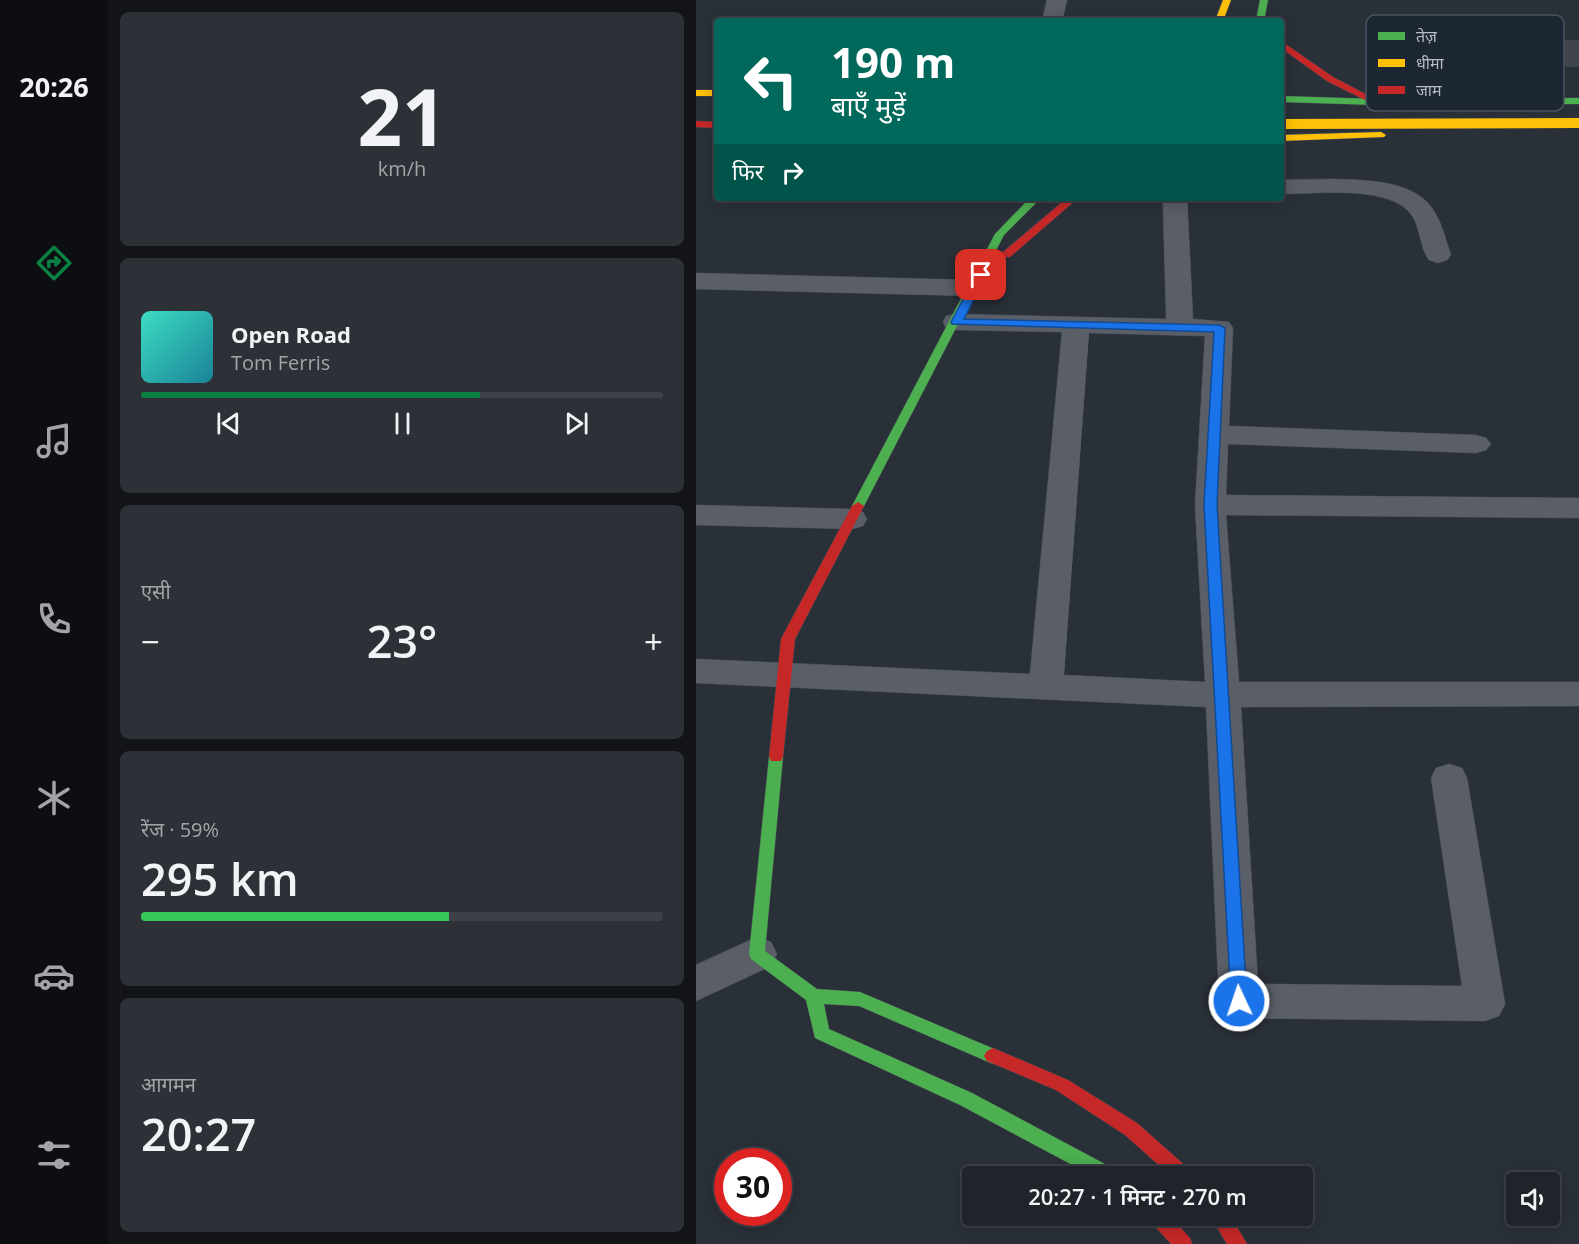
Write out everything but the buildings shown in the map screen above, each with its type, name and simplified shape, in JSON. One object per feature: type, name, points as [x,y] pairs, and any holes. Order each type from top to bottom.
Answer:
[{"type":"street","points":[[1053,18],[1057,0]]},
{"type":"street","points":[[1220,18],[1227,0]]},
{"type":"street","points":[[1261,18],[1264,0]]},
{"type":"street","points":[[1284,46],[1330,79],[1366,97]]},
{"type":"street","points":[[696,80],[714,80]]},
{"type":"street","points":[[696,93],[714,93]]},
{"type":"street","points":[[1284,99],[1366,102]]},
{"type":"street","points":[[1564,100],[1579,100]]},
{"type":"street","points":[[1284,111],[1564,111]]},
{"type":"street","points":[[1372,135],[1376,111]]},
{"type":"street","points":[[1284,124],[1579,123]]},
{"type":"street","points":[[696,124],[714,125]]},
{"type":"street","points":[[1284,138],[1579,130]]},
{"type":"street","points":[[1284,187],[1375,189],[1407,197],[1420,209],[1438,255]]},
{"type":"street","points":[[757,954],[788,639],[978,282],[1000,234],[1033,201]]},
{"type":"street","points":[[696,281],[978,282],[1070,201]]},
{"type":"street","points":[[1175,201],[1180,327]]},
{"type":"street","points":[[956,322],[1219,328],[1210,505],[1223,695],[1239,1001],[1485,1004],[1449,778]]},
{"type":"street","points":[[1046,687],[1076,325]]},
{"type":"street","points":[[1214,434],[1476,444]]},
{"type":"street","points":[[1210,505],[1579,508]]},
{"type":"street","points":[[696,514],[852,519]]},
{"type":"street","points":[[696,671],[1223,695],[1579,694]]},
{"type":"street","points":[[696,984],[757,954]]},
{"type":"street","points":[[757,954],[814,996],[860,999],[1062,1085],[1131,1129],[1173,1166]]},
{"type":"street","points":[[814,996],[822,1033],[966,1099],[1091,1166]]},
{"type":"street","points":[[1167,1226],[1183,1244]]},
{"type":"street","points":[[1226,1226],[1238,1244]]},
{"type":"traffic: fast","points":[[1261,18],[1264,0]]},
{"type":"traffic: fast","points":[[1284,99],[1366,102]]},
{"type":"traffic: fast","points":[[1564,101],[1579,101]]},
{"type":"traffic: fast","points":[[858,506],[1000,234],[1033,201]]},
{"type":"traffic: fast","points":[[776,757],[757,954],[814,996],[860,999],[993,1056]]},
{"type":"traffic: fast","points":[[814,996],[821,1033],[966,1099],[1091,1166]]},
{"type":"traffic: slow","points":[[1220,18],[1227,0]]},
{"type":"traffic: slow","points":[[696,93],[714,93]]},
{"type":"traffic: slow","points":[[1284,124],[1579,123]]},
{"type":"traffic: slow","points":[[1284,138],[1381,135]]},
{"type":"traffic: jam","points":[[1284,46],[1330,79],[1366,97]]},
{"type":"traffic: jam","points":[[696,124],[714,125]]},
{"type":"traffic: jam","points":[[1006,255],[1069,201]]},
{"type":"traffic: jam","points":[[776,757],[788,639],[858,506]]},
{"type":"traffic: jam","points":[[993,1056],[1062,1085],[1131,1129],[1173,1166]]},
{"type":"traffic: jam","points":[[1167,1226],[1183,1244]]},
{"type":"traffic: jam","points":[[1226,1226],[1238,1244]]},
{"type":"route","points":[[981,275],[956,322],[1219,328],[1210,505],[1223,695],[1239,1001]]}]
